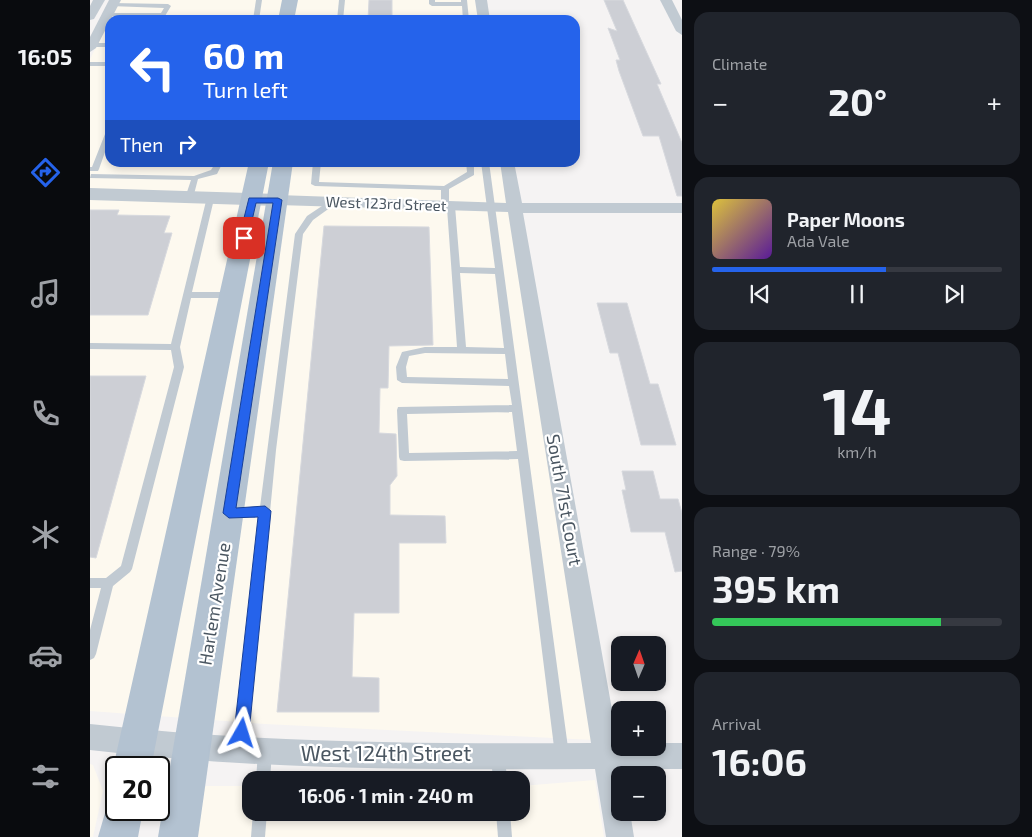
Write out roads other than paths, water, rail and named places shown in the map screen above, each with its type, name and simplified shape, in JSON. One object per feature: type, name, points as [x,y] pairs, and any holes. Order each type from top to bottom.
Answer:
[{"type":"main road","points":[[287,15],[290,0]]},
{"type":"main road","points":[[135,755],[258,167]]},
{"type":"main road","name":"Harlem Avenue","points":[[178,837],[282,167]]},
{"type":"main road","points":[[118,837],[122,821]]},
{"type":"street","points":[[90,17],[99,0]]},
{"type":"street","points":[[481,0],[483,15]]},
{"type":"street","points":[[666,0],[682,31]]},
{"type":"street","points":[[91,47],[105,28]]},
{"type":"street","name":"South 71st Court","points":[[508,167],[620,837]]},
{"type":"street","name":"West 123rd Street","points":[[91,178],[189,198],[514,208],[682,208]]},
{"type":"street","name":"West 124th Street","points":[[90,737],[135,755],[193,748],[499,768],[562,755],[682,756]]},
{"type":"lane","points":[[257,15],[259,0]]},
{"type":"lane","points":[[340,15],[342,0]]},
{"type":"lane","points":[[432,0],[432,4],[464,2],[465,15]]},
{"type":"lane","points":[[111,7],[168,6],[164,15]]},
{"type":"lane","points":[[111,7],[157,15]]},
{"type":"lane","points":[[91,47],[105,46]]},
{"type":"lane","points":[[90,64],[105,64]]},
{"type":"lane","points":[[105,142],[91,178],[195,178],[214,172],[217,167]]},
{"type":"lane","points":[[315,184],[317,167]]},
{"type":"lane","points":[[315,184],[445,188],[471,173],[470,167]]},
{"type":"lane","name":"South 71st Court","points":[[486,167],[562,755]]},
{"type":"lane","points":[[189,198],[195,178]]},
{"type":"lane","points":[[259,771],[252,752],[265,511],[299,234],[310,218],[327,202],[321,189],[315,184]]},
{"type":"lane","points":[[445,188],[458,270],[462,350]]},
{"type":"lane","points":[[91,649],[108,583],[126,569],[179,367],[175,347],[210,199]]},
{"type":"lane","points":[[458,270],[499,271]]},
{"type":"lane","points":[[187,295],[232,295]]},
{"type":"lane","points":[[90,346],[175,347]]},
{"type":"lane","points":[[509,350],[424,350],[405,354],[401,367],[402,380],[514,383]]},
{"type":"lane","points":[[517,408],[402,410],[404,457],[523,455]]},
{"type":"lane","points":[[229,513],[265,511]]},
{"type":"lane","points":[[90,583],[108,583]]},
{"type":"lane","points":[[258,837],[259,821]]},
{"type":"lane","points":[[503,821],[505,837]]}]
